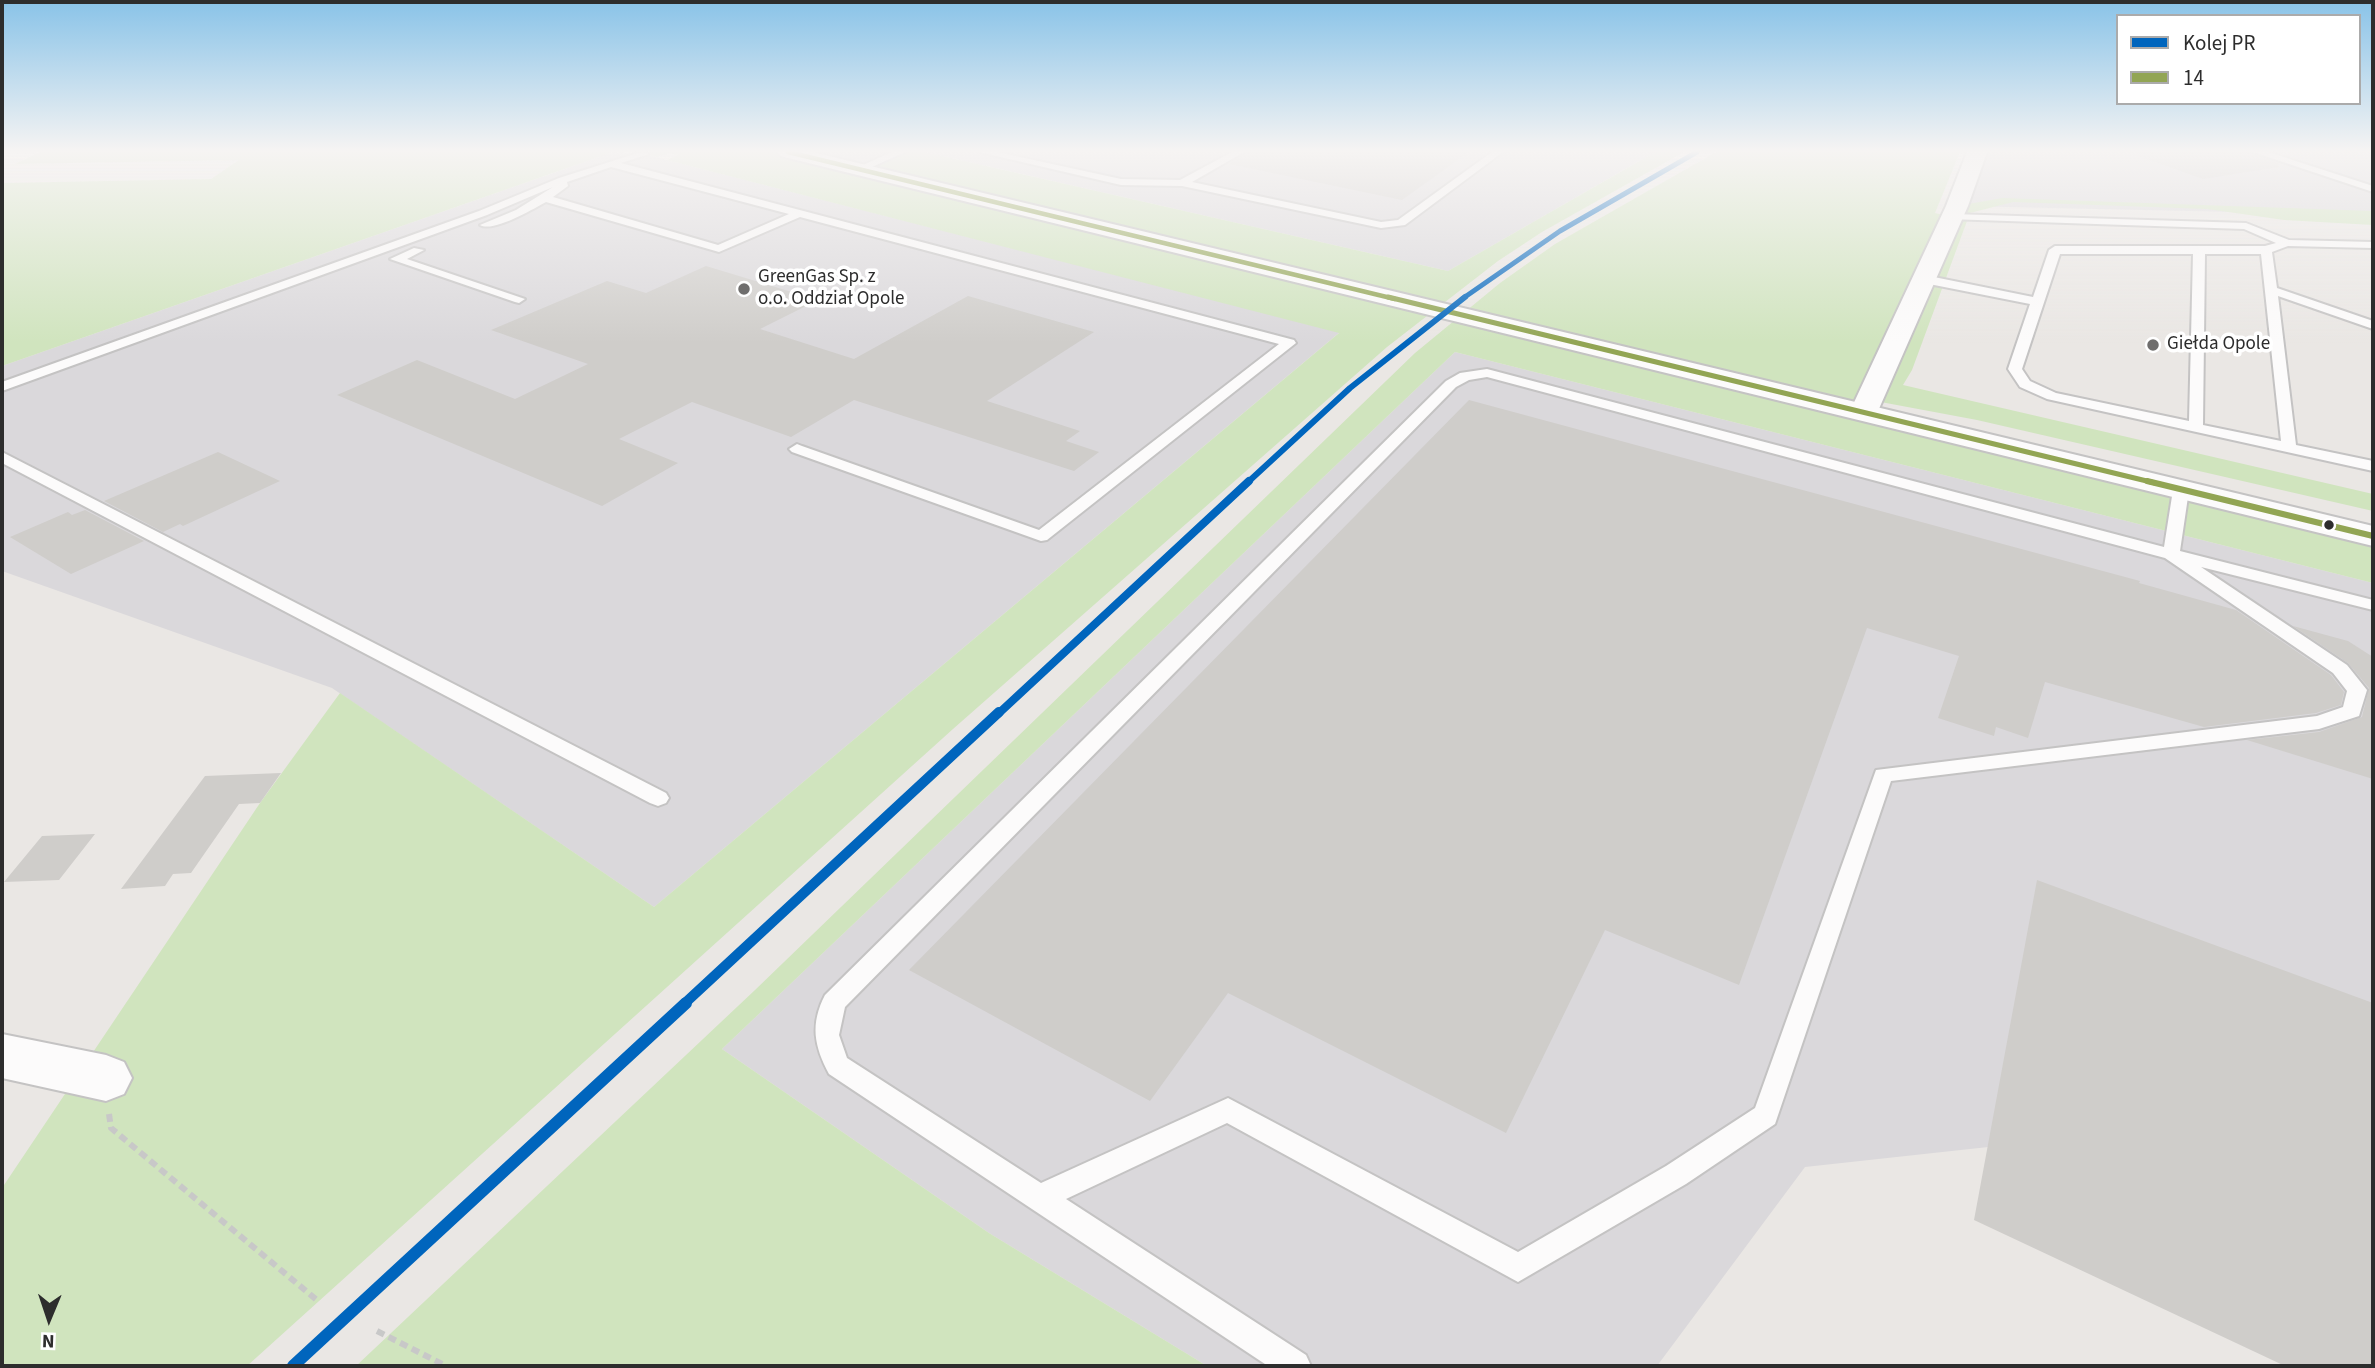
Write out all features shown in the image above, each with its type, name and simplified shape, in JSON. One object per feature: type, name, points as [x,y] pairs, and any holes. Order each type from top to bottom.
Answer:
[{"type":"street","points":[[1054,216],[2373,536]]},
{"type":"street","points":[[1864,411],[1952,217]]},
{"type":"street","points":[[2,1056],[106,1078]]},
{"type":"lane","points":[[2,387],[475,216]]},
{"type":"lane","points":[[510,216],[396,259],[519,299]]},
{"type":"lane","points":[[607,216],[719,248],[794,216]]},
{"type":"lane","points":[[797,449],[1041,536],[1289,343],[812,216]]},
{"type":"lane","points":[[1338,216],[1394,226],[1411,216]]},
{"type":"lane","points":[[1952,217],[2246,226],[2287,243]]},
{"type":"lane","points":[[2373,245],[2287,243],[2266,250],[2055,250],[2015,369],[2025,384],[2052,396],[2373,466]]},
{"type":"lane","points":[[2196,427],[2199,250]]},
{"type":"lane","points":[[2266,250],[2289,448]]},
{"type":"lane","points":[[1924,279],[2038,302]]},
{"type":"lane","points":[[2271,290],[2373,325]]},
{"type":"lane","points":[[1295,1366],[838,1066],[826,1046],[828,1019],[834,1002],[1451,384],[1465,376],[1488,373],[2373,605]]},
{"type":"lane","points":[[2,457],[658,798]]},
{"type":"lane","points":[[2171,554],[2181,490]]},
{"type":"lane","points":[[1039,1198],[1228,1110],[1518,1268],[1676,1175],[1766,1116],[1883,775],[2319,722],[2352,711],[2357,690],[2340,669],[2171,554]]},
{"type":"path","points":[[106,1078],[111,1129],[318,1301]]},
{"type":"path","points":[[377,1331],[446,1366]]},
{"type":"shaded area","points":[[431,216],[886,216],[1340,332],[654,907],[332,688],[2,571],[2,366]]},
{"type":"shaded area","points":[[1206,216],[1544,216],[1448,271]]},
{"type":"shaded area","points":[[1455,352],[2373,583],[2373,1105],[1805,1167],[1657,1366],[1207,1366],[989,1233],[722,1049]]},
{"type":"green space","points":[[2,216],[431,216],[2,366]]},
{"type":"green space","points":[[884,216],[1206,216],[1448,271],[1544,216],[1571,216],[1498,261],[1387,347],[953,729],[247,1366],[2,1366],[2,1188],[260,803],[340,693],[654,907],[1339,333]]},
{"type":"green space","points":[[1604,216],[1969,216],[1912,370],[1903,385],[2373,494],[2373,511],[1977,420],[1870,400],[1864,411],[2373,536],[2373,583],[1455,352],[722,1049],[989,1233],[1207,1366],[356,1366],[755,990],[1415,353],[1500,283],[1555,244]]},
{"type":"green space","points":[[2255,216],[2373,216],[2373,225]]},
{"type":"building","points":[[706,266],[818,300],[760,329],[854,359],[968,296],[1094,332],[987,401],[1080,431],[1066,441],[1099,452],[1074,471],[854,400],[791,437],[692,402],[619,439],[678,463],[602,506],[337,395],[417,360],[515,399],[588,364],[491,330],[607,281],[646,293]]},
{"type":"building","points":[[1469,400],[2140,581],[2139,583],[2236,610],[2331,675],[2344,692],[2341,705],[2316,713],[2204,727],[2045,682],[2028,738],[1996,727],[1994,736],[1938,718],[1959,656],[1867,628],[1739,985],[1605,930],[1506,1133],[1228,993],[1150,1101],[909,970]]},
{"type":"building","points":[[218,452],[280,481],[183,526],[180,524],[163,532],[104,501]]},
{"type":"building","points":[[85,510],[144,541],[71,574],[10,537],[68,512],[72,515]]},
{"type":"building","points":[[2293,626],[2348,641],[2373,657],[2373,779],[2247,740],[2319,732],[2362,717],[2369,688],[2348,663]]},
{"type":"building","points":[[281,773],[260,803],[239,804],[191,873],[173,874],[165,886],[121,889],[205,776]]},
{"type":"building","points":[[95,834],[59,880],[4,882],[42,836]]},
{"type":"building","points":[[2037,880],[2373,1003],[2373,1366],[2285,1366],[1974,1220]]},
{"type":"rail line","name":"PR","points":[[293,1366],[1350,388],[1474,290],[1585,216]]},
{"type":"transit line","name":"14","points":[[1052,216],[2373,536]]},
{"type":"place","name":"GreenGas Sp. z o.o. Oddział Opole","points":[[744,289]]},
{"type":"place","name":"Giełda Opole","points":[[2153,345]]}]
